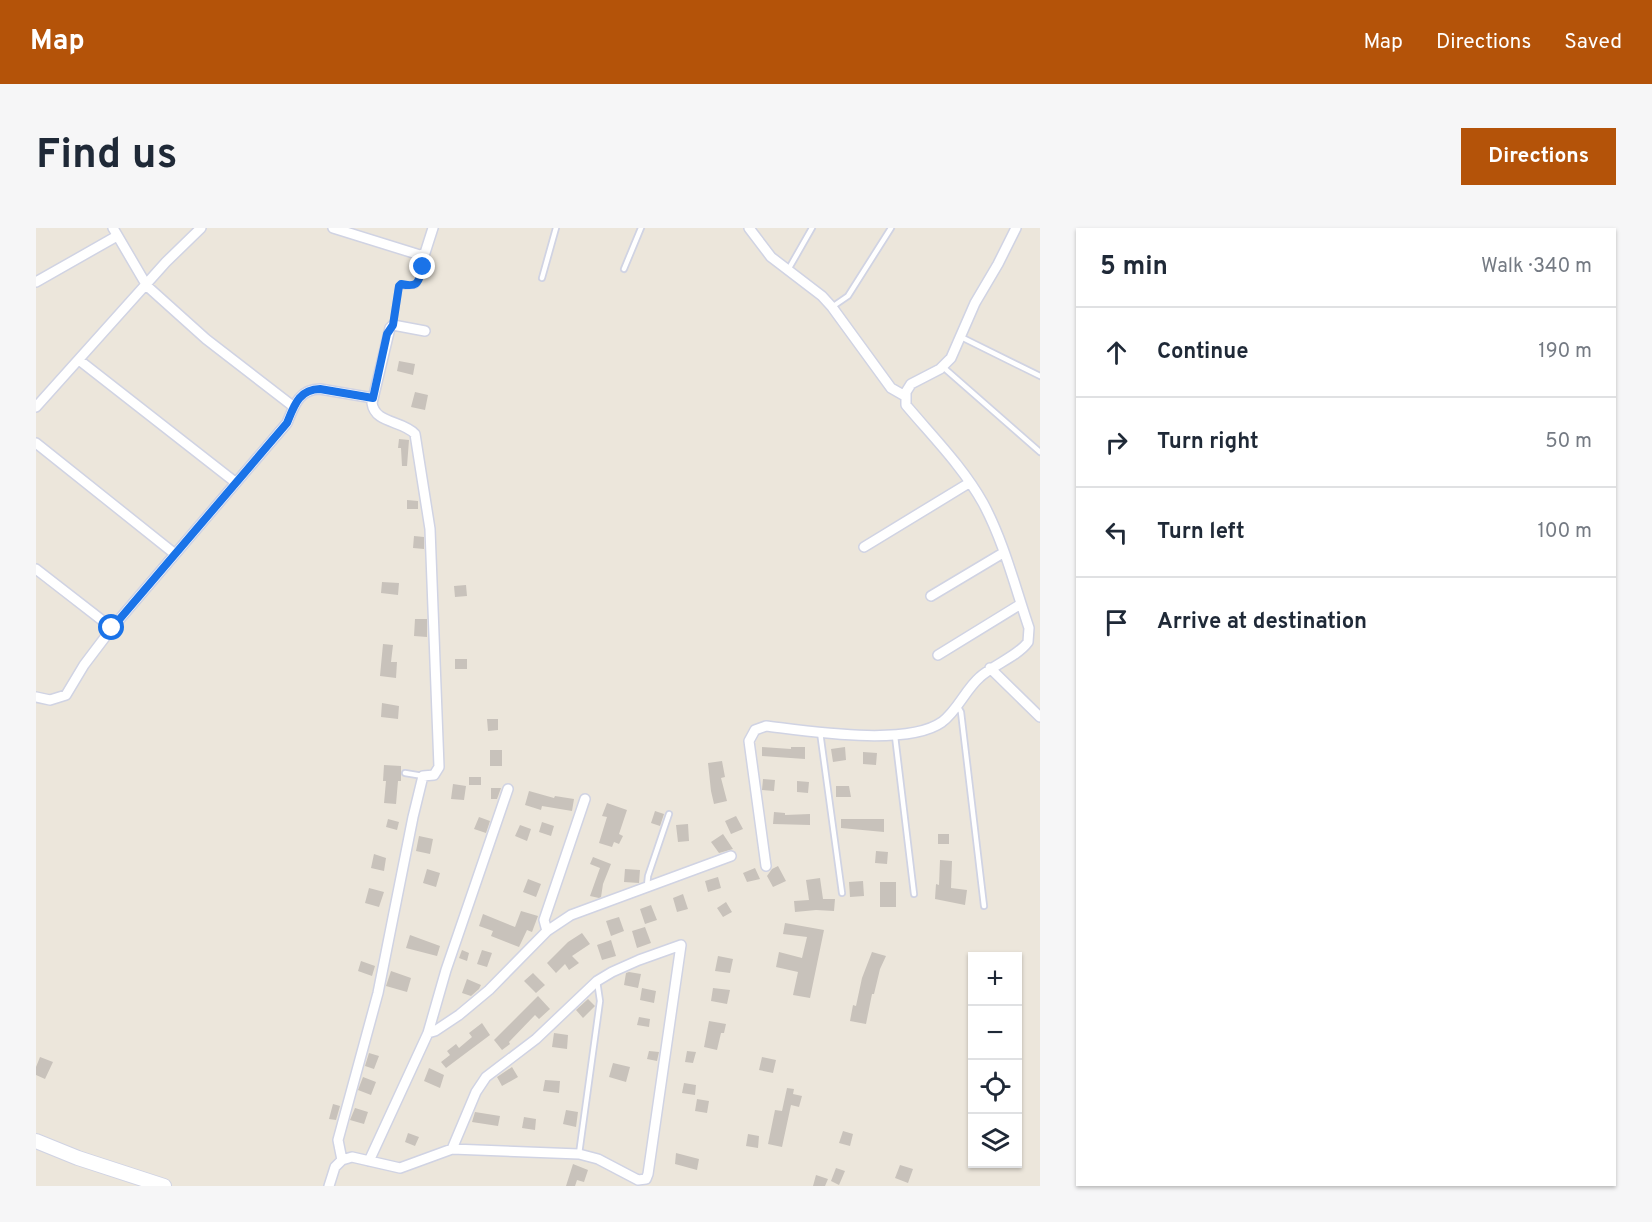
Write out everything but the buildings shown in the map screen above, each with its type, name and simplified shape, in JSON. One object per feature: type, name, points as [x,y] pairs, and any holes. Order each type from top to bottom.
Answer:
[{"type":"street","points":[[36,407],[147,286],[166,262],[201,228]]},
{"type":"street","points":[[333,228],[420,255],[425,253],[433,228]]},
{"type":"street","points":[[750,228],[762,247],[788,271],[822,296],[891,388],[905,396]]},
{"type":"street","points":[[766,866],[749,741],[755,730],[766,726],[820,732],[914,734],[947,718],[973,683],[1028,642],[1029,628],[1003,553],[982,502],[906,405],[905,396],[911,384],[943,367],[951,358],[979,295],[999,264],[1017,228]]},
{"type":"street","points":[[36,282],[115,232],[147,286],[206,339],[294,407]]},
{"type":"street","points":[[342,1160],[338,1140],[378,993],[423,776],[434,775],[439,767],[430,529],[415,434],[401,424],[380,418],[374,412],[373,398],[387,334],[393,325],[425,331]]},
{"type":"street","points":[[79,360],[236,482]]},
{"type":"street","points":[[36,697],[50,700],[66,695],[84,665],[112,628],[287,423],[303,394],[316,389],[373,398]]},
{"type":"street","points":[[36,443],[175,554]]},
{"type":"street","points":[[864,547],[969,483]]},
{"type":"street","points":[[931,596],[1003,553]]},
{"type":"street","points":[[36,569],[112,628]]},
{"type":"street","points":[[938,655],[1021,604]]},
{"type":"street","points":[[990,669],[1040,717]]},
{"type":"street","points":[[369,1161],[428,1033],[446,970],[508,789]]},
{"type":"street","points":[[547,931],[544,920],[585,799]]},
{"type":"street","points":[[428,1033],[459,1015],[489,990],[547,931],[584,909],[731,856]]},
{"type":"street","points":[[329,1186],[335,1167],[342,1160],[351,1157],[400,1168],[452,1149],[579,1154],[598,1159],[638,1180],[643,1180],[647,1176],[660,1100],[681,945],[639,960],[597,981],[536,1040],[486,1077],[476,1092],[452,1149]]},
{"type":"street","points":[[36,1141],[78,1158],[164,1186]]},
{"type":"lane","points":[[542,278],[556,228]]},
{"type":"lane","points":[[624,269],[642,228]]},
{"type":"lane","points":[[788,271],[812,228]]},
{"type":"lane","points":[[832,307],[848,296],[891,228]]},
{"type":"lane","points":[[393,325],[399,286],[401,284],[415,285],[423,267]]},
{"type":"lane","points":[[961,337],[1040,376]]},
{"type":"lane","points":[[943,367],[1040,452]]},
{"type":"lane","points":[[957,705],[961,712],[984,906]]},
{"type":"lane","points":[[820,732],[842,893]]},
{"type":"lane","points":[[895,735],[914,894]]},
{"type":"lane","points":[[405,773],[423,776]]},
{"type":"lane","points":[[647,886],[648,876],[669,814]]},
{"type":"lane","points":[[579,1154],[600,1001],[597,981]]},
{"type":"route","points":[[112,628],[287,423],[299,397],[307,391],[320,389],[373,398],[387,334],[393,325],[399,286],[401,284],[411,286],[418,283],[423,267]]}]
